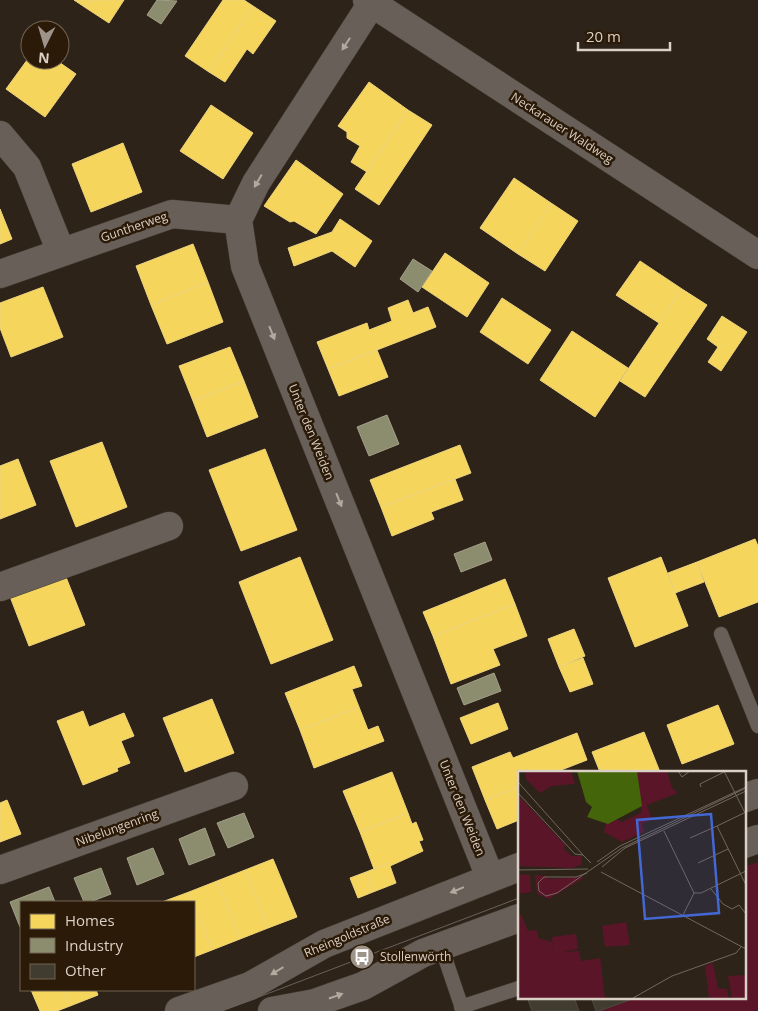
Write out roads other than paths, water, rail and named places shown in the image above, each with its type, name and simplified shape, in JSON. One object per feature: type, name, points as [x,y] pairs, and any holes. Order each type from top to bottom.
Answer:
[{"type":"street","points":[[238,220],[256,183],[370,2]]},
{"type":"street","name":"Neckarauer Waldweg","points":[[370,2],[758,255]]},
{"type":"street","points":[[0,135],[27,167],[61,252]]},
{"type":"street","name":"Guntherweg","points":[[0,274],[172,214],[238,220]]},
{"type":"street","name":"Unter den Weiden","points":[[238,220],[245,266],[490,877]]},
{"type":"street","points":[[0,587],[169,526]]},
{"type":"street","name":"Nibelungenring","points":[[0,870],[234,786]]},
{"type":"street","points":[[746,797],[758,793]]},
{"type":"street","points":[[746,843],[758,839]]},
{"type":"street","name":"Rheingoldstraße","points":[[179,1011],[250,986],[324,944],[518,867]]},
{"type":"street","points":[[272,1011],[315,1003],[357,988],[423,953],[518,918]]},
{"type":"lane","points":[[721,634],[758,726]]},
{"type":"lane","points":[[441,946],[462,1009],[518,988]]},
{"type":"tram line","points":[[746,812],[758,808]]},
{"type":"tram line","points":[[222,1011],[518,898]]},
{"type":"place","name":"Stollenwörth","points":[[362,957]]}]
